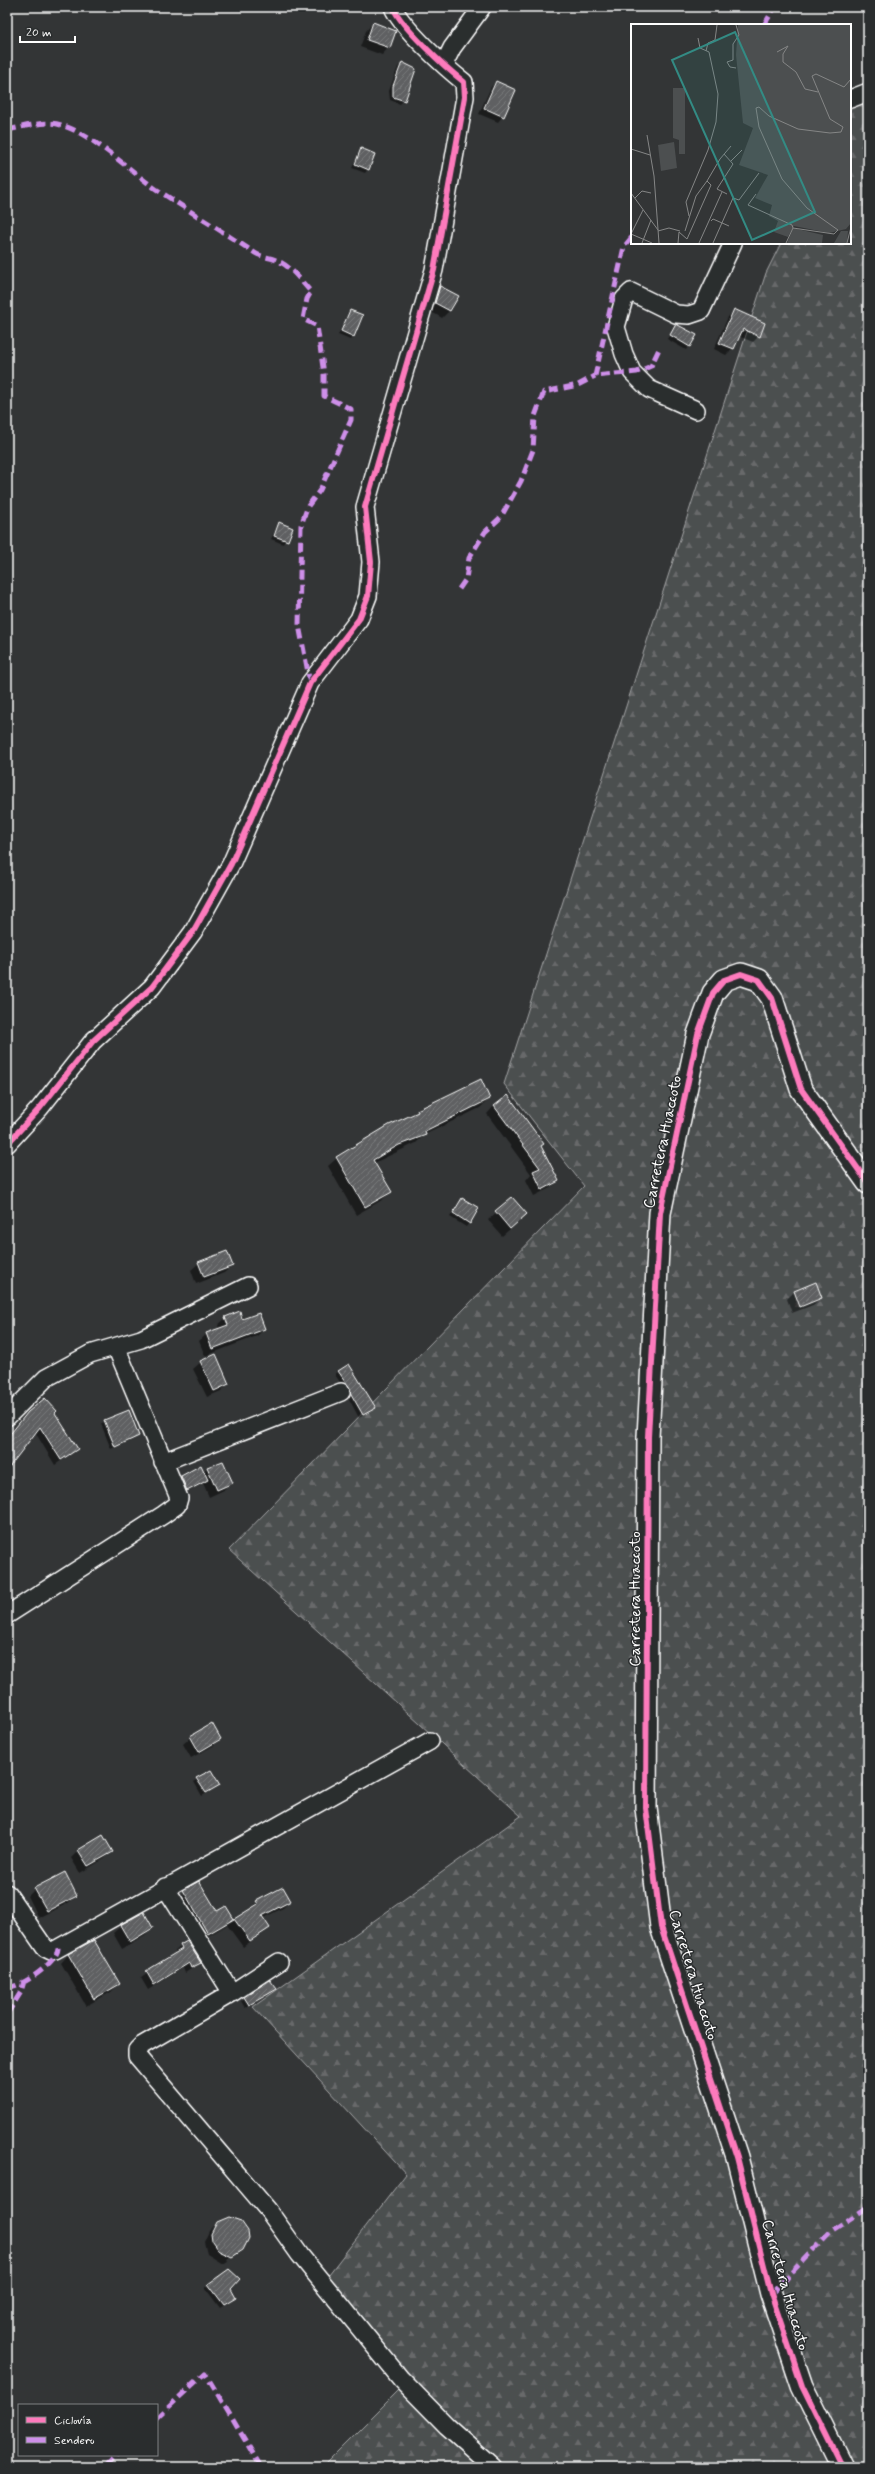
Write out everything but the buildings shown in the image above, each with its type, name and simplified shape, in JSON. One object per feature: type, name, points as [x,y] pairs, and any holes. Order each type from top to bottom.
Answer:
[{"type":"street","points":[[7,1144],[40,1108],[93,1040],[152,987],[193,932],[230,864],[310,683],[361,613],[368,596],[371,562],[365,507],[434,270],[465,97],[464,82],[444,64],[396,14],[393,7]]},
{"type":"street","points":[[444,64],[452,48],[482,7]]},
{"type":"street","points":[[851,99],[868,92]]},
{"type":"street","points":[[696,410],[649,389],[636,376],[624,354],[616,327],[624,299],[631,292],[676,314],[689,315],[701,311],[733,244]]},
{"type":"street","name":"Carretera Huaccoto","points":[[842,2467],[802,2386],[771,2294],[737,2157],[661,1926],[646,1808],[648,1437],[660,1213],[698,1034],[713,993],[724,980],[741,974],[759,980],[772,998],[801,1089],[868,1183]]},
{"type":"street","points":[[7,1416],[46,1378],[90,1354],[141,1339],[248,1286]]},
{"type":"street","points":[[7,1615],[176,1505],[179,1498],[116,1347]]},
{"type":"street","points":[[163,1462],[341,1392]]},
{"type":"street","points":[[7,1892],[46,1948],[51,1951],[430,1741]]},
{"type":"street","points":[[165,1887],[232,1993]]},
{"type":"street","points":[[279,1962],[232,1993],[141,2046],[137,2050],[138,2056],[268,2210],[300,2255],[401,2379],[447,2426],[493,2467]]},
{"type":"green space","points":[[868,76],[868,2467],[322,2467],[401,2388],[319,2287],[406,2174],[253,2007],[521,1816],[229,1550],[584,1186],[504,1084],[766,273],[780,244],[851,244],[851,108]]},
{"type":"marked path","points":[[765,24],[775,7]]},
{"type":"marked path","points":[[7,130],[34,124],[48,123],[61,125],[85,136],[98,144],[156,189],[255,253],[281,262],[295,274],[311,292],[307,299],[303,319],[317,326],[324,374],[324,396],[351,409],[351,420],[320,490],[308,506],[301,525],[299,625],[310,683]]},
{"type":"marked path","points":[[631,238],[624,247],[595,376],[637,372],[651,366],[660,347]]},
{"type":"marked path","points":[[459,589],[466,579],[469,558],[485,532],[501,517],[521,481],[533,450],[535,416],[544,392],[578,385],[595,376]]},
{"type":"marked path","points":[[7,1987],[21,1984],[46,1967],[57,1953],[58,1948]]},
{"type":"marked path","points":[[7,2014],[21,1992],[24,1981]]},
{"type":"marked path","points":[[771,2294],[831,2231],[868,2207]]},
{"type":"marked path","points":[[158,2417],[205,2373],[261,2467]]},
{"type":"marked path","points":[[105,2467],[116,2456]]},
{"type":"cycle path","points":[[7,1144],[40,1108],[93,1041],[152,987],[193,932],[231,864],[310,683],[359,619],[368,596],[371,562],[365,507],[434,270],[465,97],[464,82],[414,36],[393,7]]},
{"type":"cycle path","points":[[842,2467],[802,2386],[771,2294],[737,2157],[661,1927],[646,1808],[648,1437],[660,1213],[698,1034],[713,993],[724,980],[741,974],[759,980],[772,998],[801,1089],[868,1183]]}]
